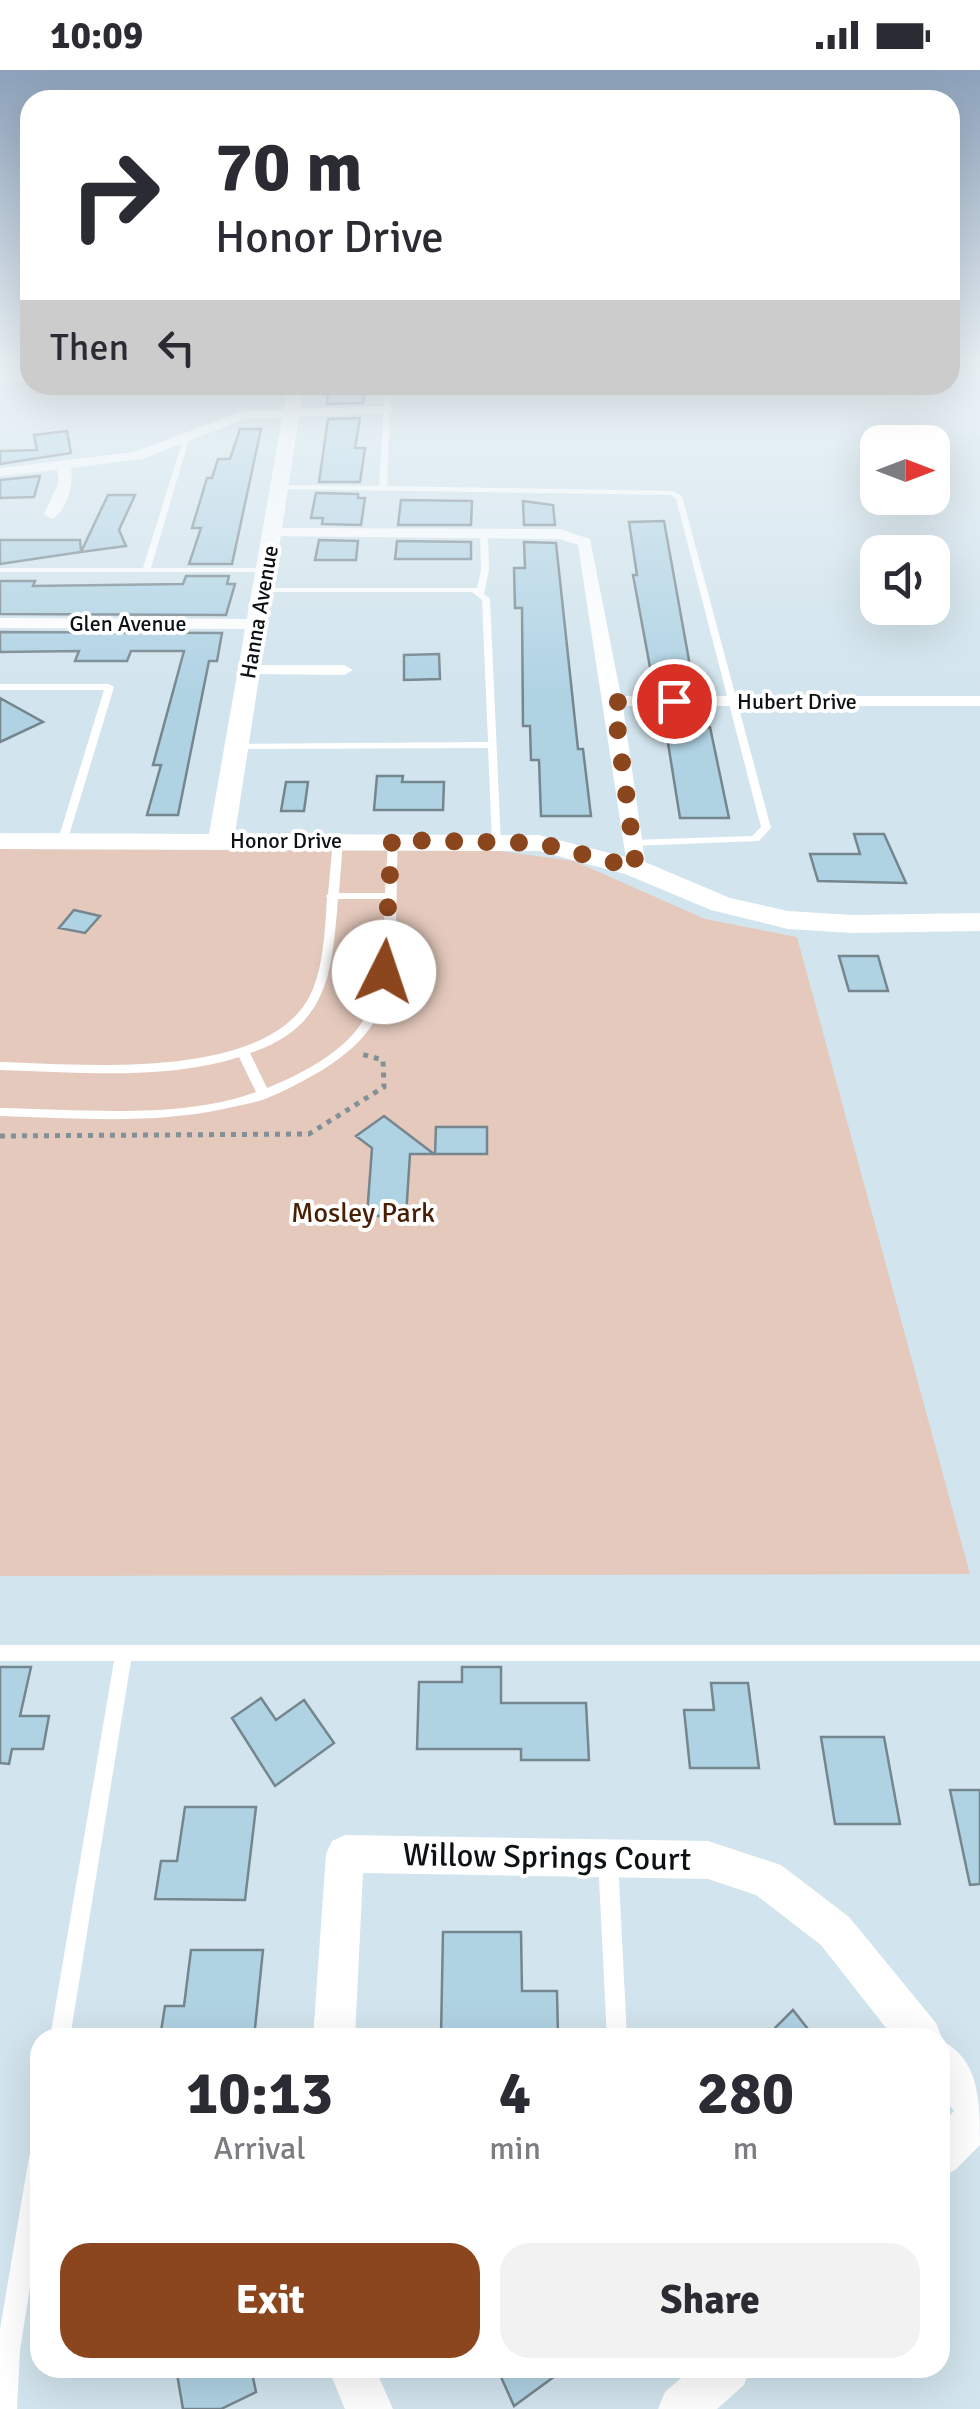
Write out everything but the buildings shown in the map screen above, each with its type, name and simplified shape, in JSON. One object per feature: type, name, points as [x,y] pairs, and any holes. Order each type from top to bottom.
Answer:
[{"type":"street","points":[[52,514],[66,482],[65,474]]},
{"type":"street","name":"Hanna Avenue","points":[[221,840],[282,474]]},
{"type":"street","points":[[272,534],[560,534],[585,542],[614,702],[634,855]]},
{"type":"street","name":"Glen Avenue","points":[[0,623],[257,624]]},
{"type":"street","points":[[249,670],[344,670]]},
{"type":"street","name":"Hubert Drive","points":[[614,702],[980,701]]},
{"type":"street","name":"Honor Drive","points":[[0,841],[539,843],[634,855],[721,904],[788,920],[852,924],[980,922]]},
{"type":"street","name":"Willow Springs Court","points":[[335,2028],[345,1854],[708,1860],[767,1879],[835,1931],[913,2028]]},
{"type":"street","points":[[950,2074],[980,2112],[950,2144]]},
{"type":"street","points":[[355,2378],[369,2409]]},
{"type":"street","points":[[682,2409],[716,2378]]},
{"type":"lane","points":[[147,569],[176,474]]},
{"type":"lane","points":[[383,489],[384,474]]},
{"type":"lane","points":[[280,487],[673,493],[678,498],[735,701],[764,834],[755,839],[634,855]]},
{"type":"lane","points":[[480,594],[485,570],[484,533]]},
{"type":"lane","points":[[0,570],[147,569],[265,580],[474,590],[486,600],[497,842]]},
{"type":"lane","points":[[0,687],[109,686],[63,840]]},
{"type":"lane","points":[[236,747],[490,744]]},
{"type":"lane","points":[[0,1066],[184,1065],[244,1054],[292,1028],[313,1002],[322,974],[338,840]]},
{"type":"lane","points":[[0,1112],[174,1113],[239,1104],[299,1082],[346,1049],[374,1011],[384,972],[392,840]]},
{"type":"lane","points":[[331,896],[389,896]]},
{"type":"lane","points":[[244,1054],[264,1095]]},
{"type":"lane","points":[[0,1653],[980,1653]]},
{"type":"lane","points":[[62,2028],[124,1653]]},
{"type":"lane","points":[[608,1858],[616,2028]]},
{"type":"lane","points":[[5,2409],[8,2350],[30,2217]]},
{"type":"green space","name":"Mosley Park","points":[[0,849],[498,851],[574,861],[705,919],[797,937],[970,1574],[0,1576]]},
{"type":"route","points":[[384,972],[392,840],[539,843],[636,868],[614,702],[674,701]]}]
